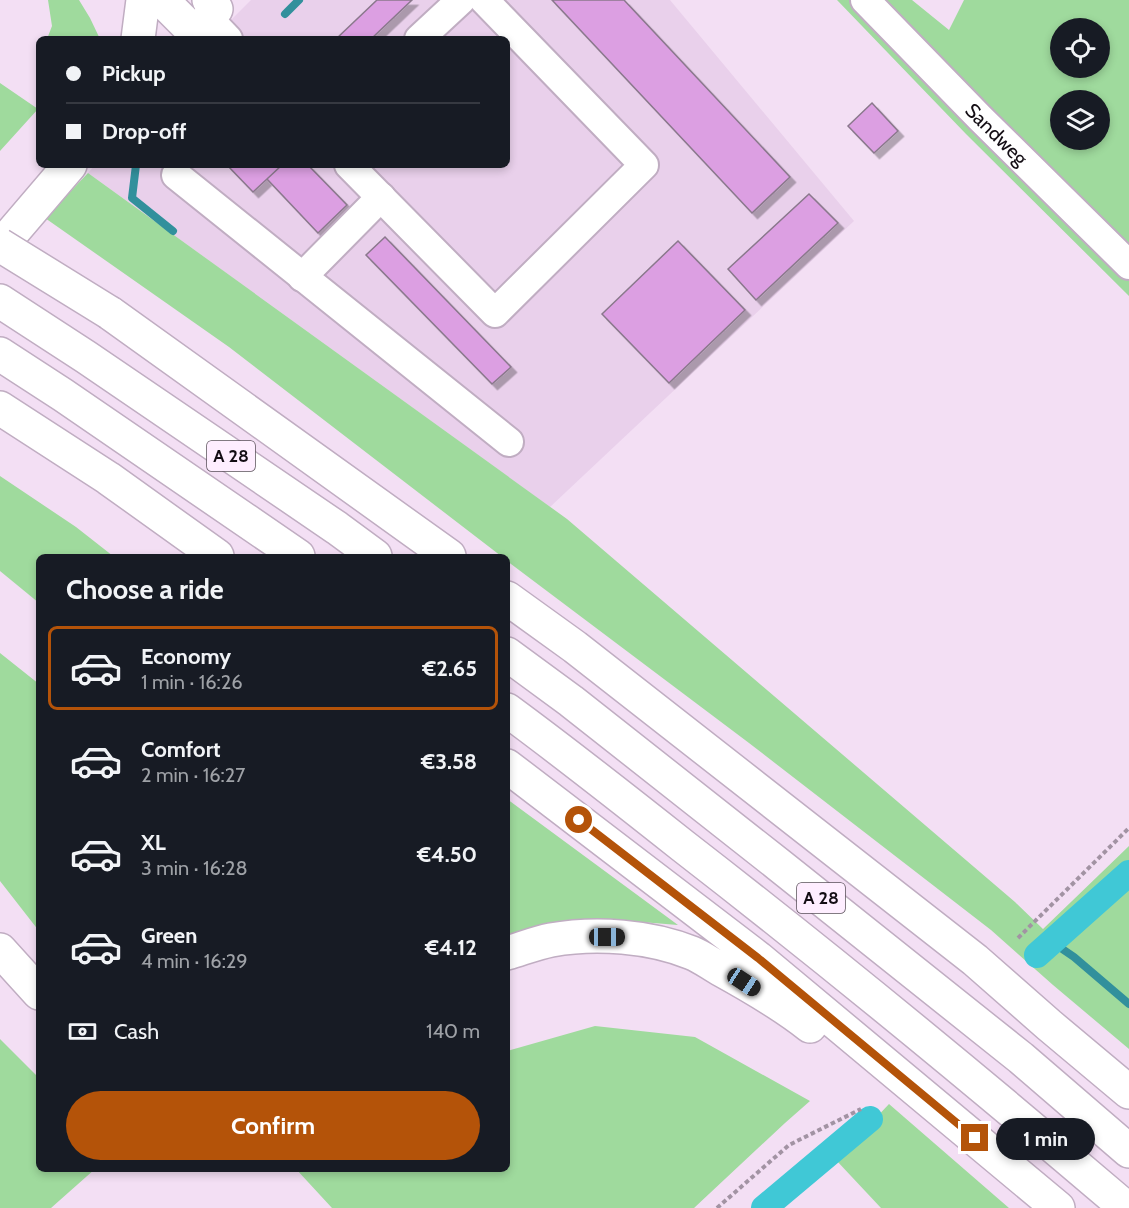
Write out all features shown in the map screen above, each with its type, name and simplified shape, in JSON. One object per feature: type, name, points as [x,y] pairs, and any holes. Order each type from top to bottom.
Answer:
[{"type":"main road","points":[[138,36],[143,0]]},
{"type":"main road","points":[[162,0],[209,19]]},
{"type":"main road","points":[[67,168],[0,246],[110,313],[446,554]]},
{"type":"main road","name":"A 28","points":[[0,302],[86,357],[372,554]]},
{"type":"main road","name":"A 28","points":[[0,354],[295,554]]},
{"type":"main road","points":[[0,408],[108,478],[214,554]]},
{"type":"main road","points":[[108,478],[180,554]]},
{"type":"main road","points":[[510,600],[575,647],[975,960],[1129,1092]]},
{"type":"main road","name":"A 28","points":[[510,656],[571,701],[798,879],[1021,1058],[1129,1151]]},
{"type":"main road","name":"A 28","points":[[510,712],[780,921],[1002,1101],[1126,1208]]},
{"type":"main road","points":[[510,768],[758,958],[1058,1208]]},
{"type":"main road","points":[[510,952],[550,940],[623,937],[657,942],[692,953],[744,982],[794,1014],[848,1056],[975,1138]]},
{"type":"main road","points":[[0,950],[36,990]]},
{"type":"street","points":[[421,36],[461,0]]},
{"type":"street","points":[[352,168],[495,313],[644,165],[484,0]]},
{"type":"street","name":"Sandweg","points":[[865,0],[972,110],[1129,265]]},
{"type":"street","points":[[176,175],[508,442]]},
{"type":"street","points":[[302,276],[381,197]]},
{"type":"path","points":[[1018,939],[1129,828]]},
{"type":"path","points":[[717,1208],[789,1145],[861,1109]]},
{"type":"shaded area","points":[[251,0],[670,0],[854,221],[550,507],[88,173],[92,168],[510,168],[510,36],[215,36]]},
{"type":"green space","points":[[48,0],[79,0],[99,36],[48,36],[52,26]]},
{"type":"green space","points":[[837,0],[912,0],[949,30],[964,0],[1129,0],[1129,296],[966,134]]},
{"type":"green space","points":[[0,83],[36,108],[36,111],[0,151]]},
{"type":"green space","points":[[88,173],[567,519],[1015,902],[1043,929],[1129,846],[1129,1049],[991,930],[749,743],[510,563],[510,554],[498,554],[229,347],[45,218]]},
{"type":"green space","points":[[0,476],[76,527],[110,554],[36,554],[36,601],[0,571]]},
{"type":"green space","points":[[0,653],[36,682],[36,927],[0,881]]},
{"type":"green space","points":[[510,801],[678,925],[629,921],[510,938]]},
{"type":"green space","points":[[595,1026],[695,1037],[810,1101],[694,1208],[332,1208],[299,1172],[510,1172],[510,1050]]},
{"type":"green space","points":[[0,1039],[36,1075],[36,1172],[92,1172],[51,1208],[0,1208]]},
{"type":"green space","points":[[889,1104],[1009,1208],[881,1208],[836,1160]]},
{"type":"building","points":[[377,0],[412,0],[374,36],[339,36]]},
{"type":"building","points":[[552,0],[624,0],[790,177],[752,213]]},
{"type":"building","points":[[872,103],[898,131],[874,153],[848,126]]},
{"type":"building","points":[[230,168],[279,168],[253,192]]},
{"type":"building","points":[[279,168],[311,168],[347,205],[318,233],[267,179]]},
{"type":"building","points":[[809,194],[838,223],[756,300],[728,269]]},
{"type":"building","points":[[385,237],[511,367],[492,384],[366,255]]},
{"type":"building","points":[[678,241],[745,310],[669,383],[602,314]]},
{"type":"waterway","points":[[285,14],[299,0]]},
{"type":"waterway","points":[[136,168],[132,198],[173,231]]},
{"type":"waterway","points":[[1037,955],[1129,873]]},
{"type":"waterway","points":[[1052,942],[1074,957],[1129,1004]]},
{"type":"waterway","points":[[764,1208],[870,1119]]},
{"type":"route","points":[[579,820],[758,958],[975,1138]]}]
